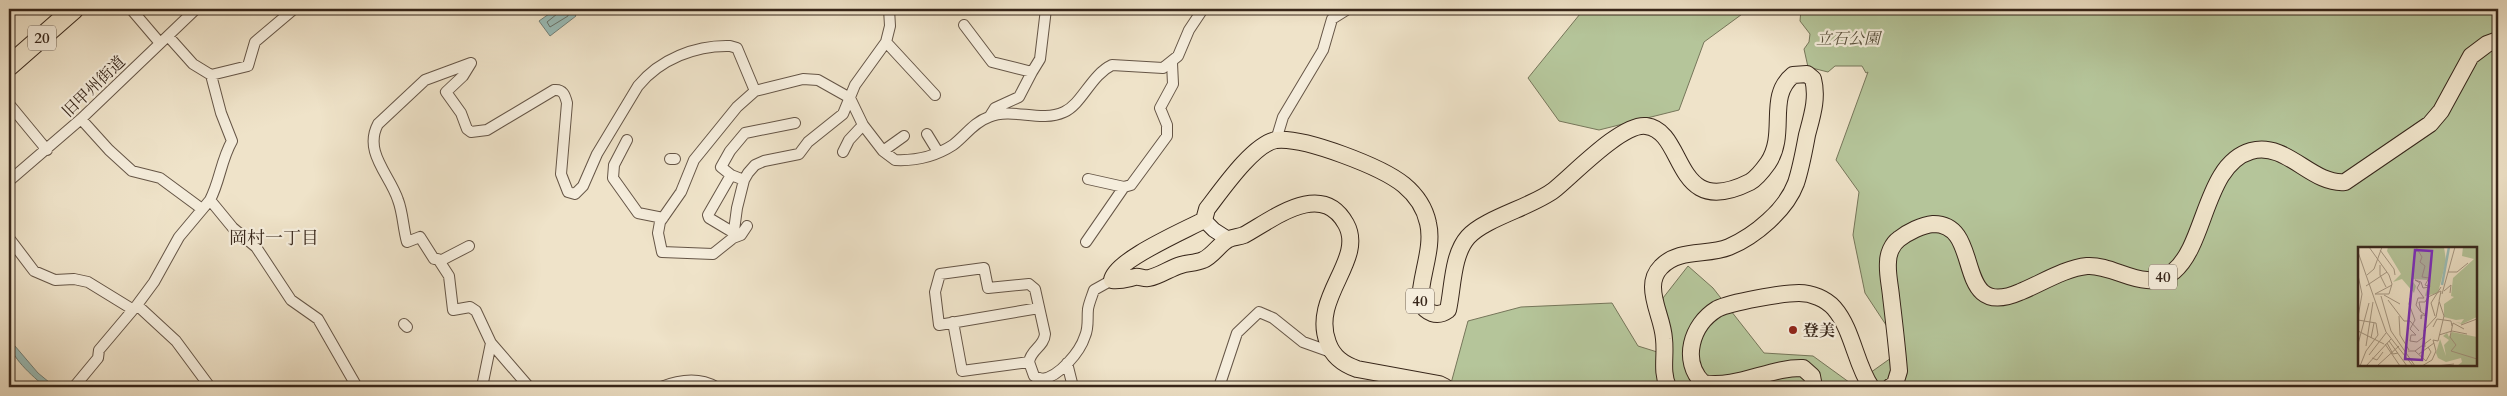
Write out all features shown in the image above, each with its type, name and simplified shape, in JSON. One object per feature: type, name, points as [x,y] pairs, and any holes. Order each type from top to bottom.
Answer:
[{"type":"highway","name":"20","points":[[9,66],[65,12]]},
{"type":"main road","name":"40","points":[[1890,387],[1896,384],[1899,371],[1888,262],[1894,245],[1911,232],[1928,224],[1941,224],[1952,228],[1961,242],[1977,288],[1986,296],[1995,298],[2009,297],[2080,267],[2102,268],[2138,281],[2160,279],[2171,273],[2191,251],[2213,190],[2231,164],[2247,153],[2268,149],[2287,157],[2332,184],[2344,182],[2430,124],[2441,111],[2471,56],[2487,44],[2498,40]]},
{"type":"main road","name":"40","points":[[1276,140],[1318,146],[1386,173],[1405,186],[1421,203],[1428,224],[1430,239],[1420,302],[1428,312],[1434,314],[1448,310],[1459,256],[1468,237],[1489,224],[1542,198],[1620,135],[1635,127],[1647,126],[1660,131],[1690,180],[1702,189],[1717,192],[1752,181],[1764,170],[1776,150],[1779,139],[1778,105],[1782,88],[1793,76],[1803,73],[1812,77],[1816,97],[1796,183],[1784,204],[1772,217],[1734,244],[1717,250],[1685,254],[1668,260],[1657,272],[1653,290],[1664,340],[1663,369],[1668,387]]},
{"type":"main road","points":[[1276,140],[1258,149],[1207,209],[1204,220],[1125,263],[1113,274],[1112,280],[1127,280],[1137,276],[1147,278],[1182,265],[1205,260],[1228,239],[1244,235],[1277,214],[1297,206],[1322,205],[1335,211],[1346,223],[1350,236],[1349,253],[1324,307],[1322,320],[1331,352],[1348,366],[1357,369],[1439,384],[1445,387]]},
{"type":"main road","points":[[1814,387],[1812,376],[1803,368],[1713,385],[1704,383],[1692,370],[1690,353],[1698,328],[1707,316],[1728,304],[1800,293],[1821,297],[1834,308],[1842,321],[1871,387]]},
{"type":"street","points":[[74,387],[98,358],[99,350],[154,282],[179,237],[210,200],[215,190],[223,156],[232,141],[221,113],[211,75],[193,64],[131,9]]},
{"type":"street","name":"旧甲州街道","points":[[9,181],[82,119],[196,9]]},
{"type":"street","points":[[211,75],[248,66],[255,42],[294,9]]},
{"type":"street","points":[[734,236],[737,208],[744,180],[755,165],[799,154],[808,142],[843,114],[855,85],[886,42],[890,26],[889,9]]},
{"type":"street","points":[[990,116],[995,108],[1019,98],[1040,59],[1046,9]]},
{"type":"street","points":[[810,71],[818,80],[850,98],[863,125],[883,151],[895,160],[906,160],[938,152],[952,145],[975,125],[990,116],[1018,114],[1039,117],[1054,116],[1066,112],[1092,80],[1112,64],[1163,68],[1178,56],[1189,30],[1203,9]]},
{"type":"street","points":[[1276,140],[1283,117],[1323,50],[1332,19],[1348,9]]},
{"type":"street","points":[[964,25],[992,62],[1032,72]]},
{"type":"street","points":[[886,42],[935,95]]},
{"type":"street","points":[[529,387],[491,343],[476,311],[470,307],[453,310],[449,276],[440,261],[434,259],[420,237],[407,242],[398,198],[377,160],[374,148],[375,130],[378,124],[424,80],[471,63],[463,76],[446,92],[461,113],[467,129],[471,132],[488,130],[554,90],[558,90],[565,94],[567,103],[561,174],[568,192],[575,194],[583,186],[596,154],[638,86],[646,77],[667,61],[687,52],[730,46],[737,48],[755,91]]},
{"type":"street","points":[[1088,178],[1124,186],[1131,184],[1167,136],[1167,125],[1160,108],[1173,84],[1172,62]]},
{"type":"street","points":[[747,226],[741,235],[734,236],[713,254],[662,252],[658,233],[663,218],[681,192],[699,153],[737,107],[755,91],[803,79],[818,80]]},
{"type":"street","points":[[9,104],[47,150]]},
{"type":"street","points":[[82,119],[109,150],[132,171],[160,178],[202,209]]},
{"type":"street","points":[[744,180],[731,175],[721,166],[745,133],[795,123]]},
{"type":"street","points":[[843,152],[849,140],[863,125]]},
{"type":"street","points":[[927,134],[938,152]]},
{"type":"street","points":[[883,151],[904,136]]},
{"type":"street","points":[[627,140],[614,165],[613,178],[638,212],[663,218]]},
{"type":"street","points":[[731,175],[708,214],[709,218],[734,236]]},
{"type":"street","points":[[1086,242],[1124,186]]},
{"type":"street","points":[[210,200],[233,228],[256,247],[291,300],[318,319],[357,387]]},
{"type":"street","points":[[1204,220],[1214,230],[1228,239]]},
{"type":"street","points":[[9,238],[34,271],[55,280],[74,279],[88,282],[134,307],[176,341],[210,387]]},
{"type":"street","points":[[440,261],[469,246]]},
{"type":"street","points":[[1039,308],[939,325],[935,292],[940,274],[984,268],[988,288],[1029,284],[1035,289],[1046,334],[1045,340],[1033,351],[1029,362],[1034,376],[1048,383],[1067,363],[1085,336],[1088,326],[1088,308],[1094,290],[1112,280]]},
{"type":"street","points":[[1219,387],[1237,334],[1258,312],[1272,318],[1303,342],[1331,352]]},
{"type":"street","points":[[953,322],[962,370],[1029,362]]},
{"type":"street","points":[[482,387],[491,343]]},
{"type":"street","points":[[1067,363],[1074,387]]},
{"type":"street","points":[[662,387],[688,380],[708,383],[716,387]]},
{"type":"green space","points":[[1589,9],[1749,9],[1704,42],[1679,110],[1599,130],[1559,121],[1528,78],[1580,14]]},
{"type":"green space","name":"立石公園","points":[[1801,9],[2498,9],[2498,387],[1450,387],[1468,321],[1521,307],[1612,303],[1638,346],[1670,356],[1663,298],[1688,266],[1713,288],[1764,353],[1813,356],[1853,385],[1891,358],[1890,331],[1865,293],[1853,235],[1859,192],[1836,160],[1868,72],[1866,73],[1862,66],[1835,66],[1828,72],[1808,67],[1804,49],[1809,42],[1810,34],[1800,21]]},
{"type":"water","points":[[556,9],[571,9],[576,16],[550,36],[539,21]]},
{"type":"water","points":[[9,339],[38,373],[55,387],[45,387],[28,372],[13,353]]},
{"type":"place","name":"登美","points":[[1793,330]]},
{"type":"district","name":"岡村一丁目","points":[[274,238]]}]
